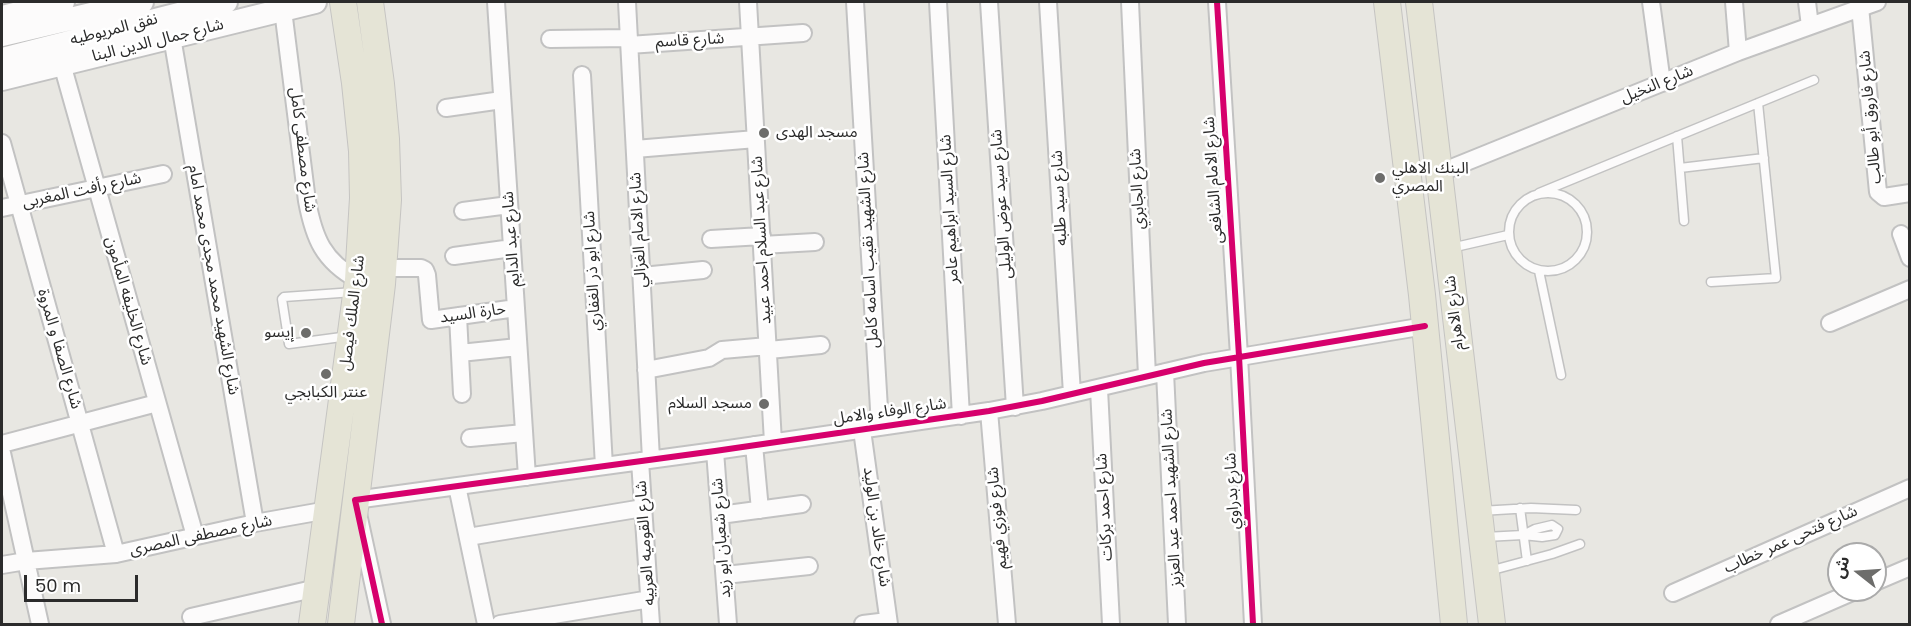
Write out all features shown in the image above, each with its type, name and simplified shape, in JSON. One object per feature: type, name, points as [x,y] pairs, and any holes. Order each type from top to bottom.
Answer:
[{"type":"main road","points":[[2,17],[63,2]]},
{"type":"main road","name":"نفق المريوطيه","points":[[2,35],[142,2]]},
{"type":"main road","name":"نفق المريوطيه","points":[[2,59],[226,2]]},
{"type":"main road","name":"شارع جمال الدين البنا","points":[[2,79],[172,37],[283,6],[315,2]]},
{"type":"main road","name":"شارع الملك فيصل","points":[[312,624],[358,286],[363,198],[362,151],[343,2]]},
{"type":"main road","name":"شارع الملك فيصل","points":[[341,624],[383,268],[388,200],[381,84],[370,2]]},
{"type":"main road","name":"شارع الاهرام","points":[[1387,2],[1425,326],[1454,624]]},
{"type":"main road","name":"شارع الاهرام","points":[[1419,2],[1492,624]]},
{"type":"street","name":"شارع عبد الدايم","points":[[496,2],[527,477]]},
{"type":"street","name":"شارع الامام الغزالي","points":[[627,2],[646,370],[646,460]]},
{"type":"street","name":"شارع عبد السلام احمد عبيد","points":[[748,2],[773,442]]},
{"type":"street","name":"شارع الشهيد نقيب اسامه كامل","points":[[855,2],[880,426]]},
{"type":"street","name":"شارع السيد ابراهيم عامر","points":[[938,2],[962,416]]},
{"type":"street","name":"شارع سيد عوض الوليلى","points":[[989,2],[1015,407]]},
{"type":"street","name":"شارع سيد طلبه","points":[[1048,2],[1072,394]]},
{"type":"street","name":"شارع الجابري","points":[[1130,2],[1147,376]]},
{"type":"street","name":"شارع الامام الشافعى","points":[[1217,2],[1239,356]]},
{"type":"street","points":[[1651,2],[1662,83]]},
{"type":"street","points":[[1734,2],[1738,52]]},
{"type":"street","points":[[1807,2],[1810,26]]},
{"type":"street","name":"شارع النخيل","points":[[1439,173],[1738,52],[1877,2]]},
{"type":"street","name":"شارع مصطفى كامل","points":[[283,6],[307,201],[312,224],[319,244],[330,260],[358,286]]},
{"type":"street","name":"شارع فاروق أبو طالب","points":[[1860,7],[1878,192],[1888,198],[1910,193]]},
{"type":"street","name":"شارع قاسم","points":[[550,39],[629,41],[750,38],[803,33]]},
{"type":"street","name":"شارع الشهيد محمد مجدى محمد امام","points":[[172,37],[255,523]]},
{"type":"street","name":"شارع الخليفه المأمون","points":[[62,64],[195,536]]},
{"type":"street","name":"شارع ابو ذر الغفاري","points":[[582,75],[604,466]]},
{"type":"street","points":[[446,108],[502,100]]},
{"type":"street","points":[[635,149],[756,139]]},
{"type":"street","name":"شارع الصفا و المروة","points":[[2,143],[116,554]]},
{"type":"street","name":"شارع رأفت المغربى","points":[[2,208],[164,174]]},
{"type":"street","points":[[463,211],[509,205]]},
{"type":"street","points":[[1901,234],[1910,258]]},
{"type":"street","points":[[711,240],[815,242]]},
{"type":"street","points":[[454,256],[512,248]]},
{"type":"street","name":"حارة السيد","points":[[383,268],[421,268],[425,270],[431,320],[516,308]]},
{"type":"street","points":[[642,276],[703,270]]},
{"type":"street","points":[[1830,323],[1910,289]]},
{"type":"street","points":[[458,316],[462,394]]},
{"type":"street","name":"شارع الوفاء والامل","points":[[355,500],[962,416],[1099,389],[1239,356],[1425,326]]},
{"type":"street","points":[[646,370],[709,358],[722,350],[821,345]]},
{"type":"street","points":[[460,353],[518,347]]},
{"type":"street","name":"شارع بدراوي","points":[[1239,356],[1253,624]]},
{"type":"street","name":"شارع الشهيد احمد عبد العزيز","points":[[1165,372],[1178,624]]},
{"type":"street","name":"شارع احمد بركات","points":[[1099,389],[1111,624]]},
{"type":"street","points":[[2,444],[157,403]]},
{"type":"street","name":"شارع فوزي فهيم","points":[[989,411],[1007,624]]},
{"type":"street","name":"شارع خالد بن الوليد","points":[[862,430],[889,623]]},
{"type":"street","points":[[470,438],[524,434]]},
{"type":"street","points":[[754,445],[760,510]]},
{"type":"street","name":"شارع شعبان ابو زيد","points":[[715,451],[729,624]]},
{"type":"street","points":[[2,453],[39,624]]},
{"type":"street","name":"شارع القوميه العربيه","points":[[646,460],[643,508],[651,624]]},
{"type":"street","points":[[457,486],[486,624]]},
{"type":"street","name":"شارع فتحى عمر خطاب","points":[[1673,593],[1910,488]]},
{"type":"street","points":[[355,500],[382,624]]},
{"type":"street","points":[[720,515],[802,504]]},
{"type":"street","points":[[468,537],[643,508]]},
{"type":"street","name":"شارع مصطفى المصرى","points":[[2,566],[26,561],[116,554],[255,523],[327,510]]},
{"type":"street","points":[[725,575],[809,566]]},
{"type":"street","points":[[1887,577],[1910,567]]},
{"type":"street","points":[[192,617],[317,588]]},
{"type":"street","points":[[500,624],[650,599]]},
{"type":"street","points":[[1779,624],[1829,602]]},
{"type":"street","points":[[863,624],[889,623]]},
{"type":"lane","points":[[1539,193],[1558,194],[1576,204],[1582,212],[1587,232],[1582,252],[1568,266],[1559,271],[1539,271],[1524,264],[1513,251],[1508,235],[1511,217],[1522,202],[1539,193],[1814,80]]},
{"type":"lane","points":[[1711,282],[1776,278],[1758,103]]},
{"type":"lane","points":[[1677,136],[1684,221]]},
{"type":"lane","points":[[1680,168],[1764,158]]},
{"type":"lane","points":[[1448,249],[1508,235]]},
{"type":"lane","points":[[1539,271],[1561,375]]},
{"type":"lane","points":[[351,336],[289,344],[282,299],[358,286]]},
{"type":"lane","points":[[1479,512],[1546,507],[1576,510]]},
{"type":"lane","points":[[1520,508],[1527,561]]},
{"type":"lane","points":[[1482,538],[1524,535]]},
{"type":"lane","points":[[1486,572],[1580,544]]},
{"type":"cycle path","points":[[1217,2],[1253,624]]},
{"type":"cycle path","points":[[382,624],[355,500],[989,411],[1204,363],[1425,326]]},
{"type":"place","name":"مسجد الهدى","points":[[764,133]]},
{"type":"place","name":"البنك الاهلي المصري","points":[[1380,178]]},
{"type":"place","name":"إيسو","points":[[306,333]]},
{"type":"place","name":"عنتر الكبابجي","points":[[326,374]]},
{"type":"place","name":"مسجد السلام","points":[[764,404]]}]
